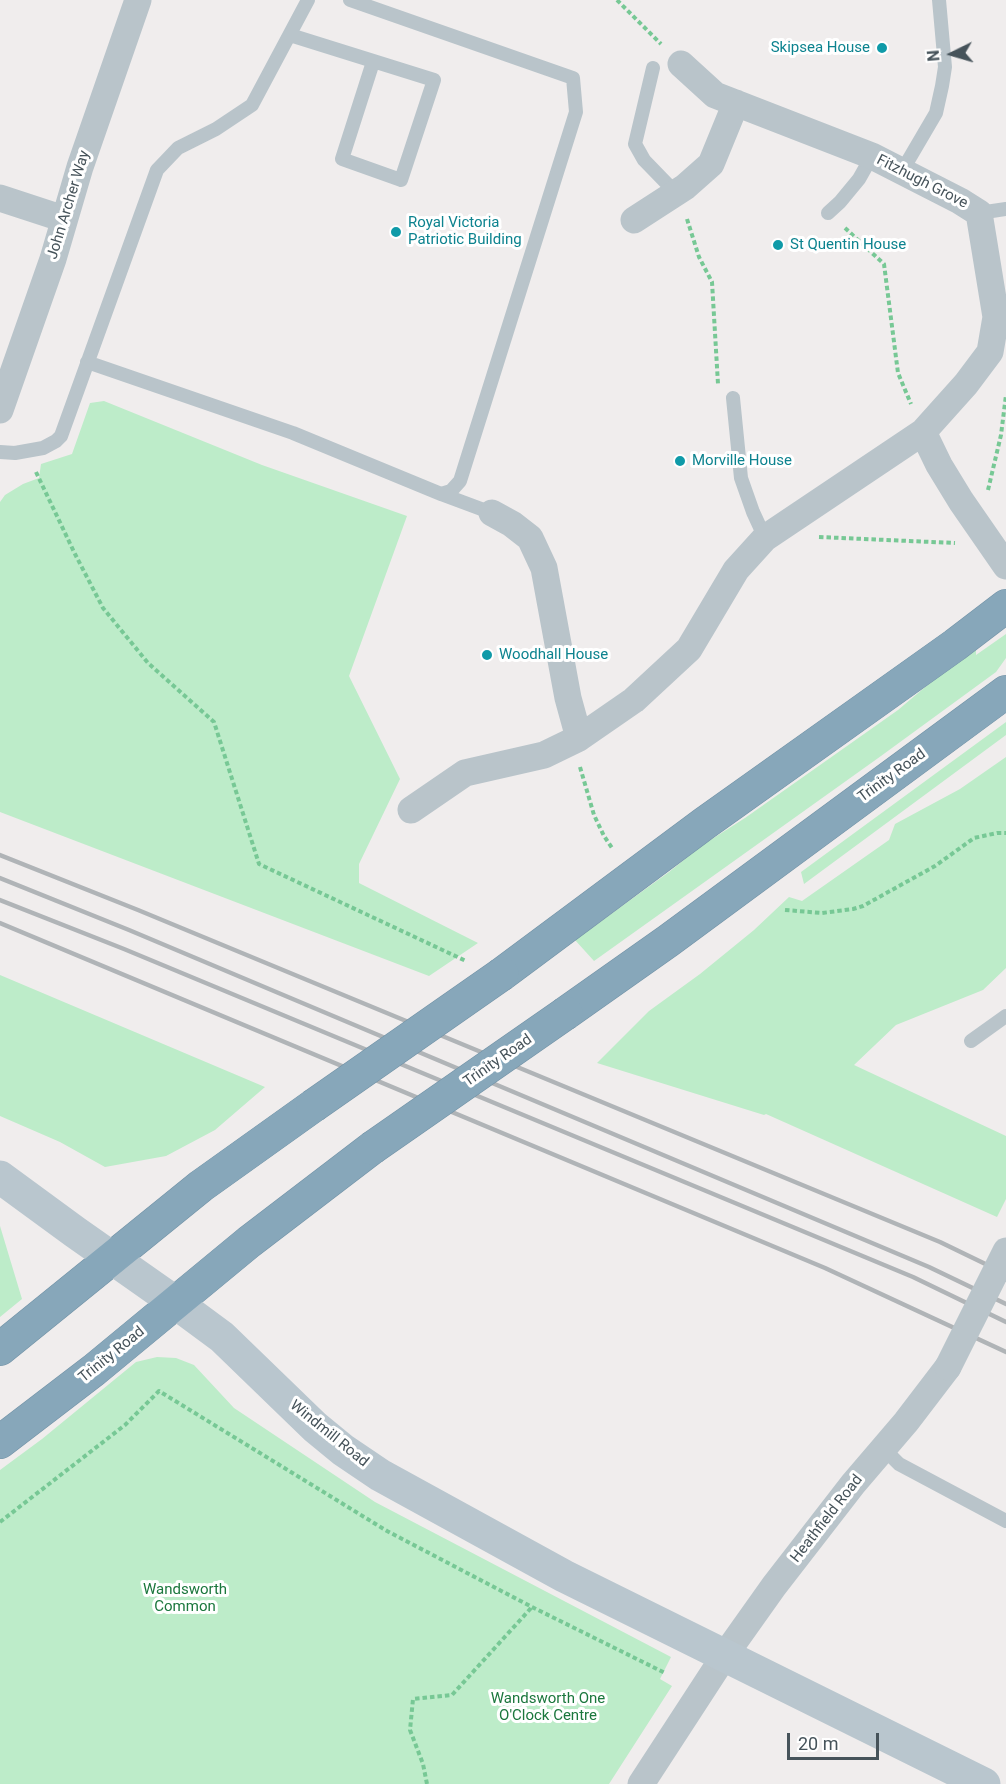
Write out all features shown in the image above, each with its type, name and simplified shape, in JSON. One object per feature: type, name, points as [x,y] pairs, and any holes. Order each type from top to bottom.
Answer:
[{"type":"highway","points":[[0,1349],[201,1186],[502,974],[705,823],[955,645],[1006,606]]},
{"type":"highway","name":"Trinity Road","points":[[0,1442],[85,1377],[249,1242],[372,1148],[668,941],[1006,692]]},
{"type":"main road","name":"Windmill Road","points":[[0,1176],[222,1337],[322,1432],[343,1450],[380,1475],[564,1576],[984,1784]]},
{"type":"street","name":"John Archer Way","points":[[2,400],[53,258],[138,0]]},
{"type":"street","name":"Fitzhugh Grove","points":[[411,810],[465,773],[544,755],[576,739],[634,700],[689,649],[736,570],[765,538],[923,432],[966,384],[990,352],[996,317],[979,213],[872,156],[715,95],[681,64]]},
{"type":"street","points":[[634,220],[685,187],[711,164],[736,103]]},
{"type":"street","points":[[0,198],[64,219]]},
{"type":"street","points":[[923,432],[939,465],[1006,566]]},
{"type":"street","points":[[492,513],[512,524],[530,538],[544,568],[576,739]]},
{"type":"street","name":"Heathfield Road","points":[[641,1784],[725,1655],[774,1586],[948,1367],[1006,1251]]},
{"type":"lane","points":[[0,452],[43,448],[61,436],[157,170],[178,148],[216,129],[252,105],[308,0]]},
{"type":"lane","points":[[350,0],[573,78],[576,112],[460,481],[452,491],[441,494]]},
{"type":"lane","points":[[902,171],[936,113],[942,86],[945,67],[939,0]]},
{"type":"lane","points":[[290,35],[434,80],[401,180],[342,159],[373,62]]},
{"type":"lane","points":[[653,68],[635,144],[644,160],[674,194]]},
{"type":"lane","points":[[828,213],[858,179],[872,156]]},
{"type":"lane","points":[[979,213],[1006,209]]},
{"type":"lane","points":[[87,362],[293,433],[492,513]]},
{"type":"lane","points":[[733,398],[741,478],[765,538]]},
{"type":"lane","points":[[971,1041],[1006,1016]]},
{"type":"lane","points":[[884,1449],[899,1464],[1006,1521]]},
{"type":"path","points":[[617,0],[681,64]]},
{"type":"path","points":[[674,194],[684,209],[699,257],[712,282],[718,388],[733,398]]},
{"type":"path","points":[[828,213],[884,264],[898,373],[923,432]]},
{"type":"path","points":[[789,521],[804,537],[967,543],[985,501],[1001,435],[1006,395]]},
{"type":"path","points":[[29,451],[39,478],[103,608],[148,663],[214,722],[259,864],[468,962]]},
{"type":"path","points":[[576,739],[594,815],[612,848]]},
{"type":"path","points":[[784,910],[822,913],[863,906],[935,866],[974,838],[1006,833]]},
{"type":"path","points":[[0,1522],[125,1425],[159,1391],[387,1531],[665,1673]]},
{"type":"path","points":[[427,1784],[423,1764],[410,1730],[413,1699],[452,1695],[532,1607]]},
{"type":"green space","points":[[104,401],[262,465],[407,516],[349,676],[400,779],[359,864],[359,883],[478,943],[429,976],[0,812],[0,502],[5,495],[39,478],[41,464],[72,454],[90,403]]},
{"type":"green space","points":[[1006,634],[1006,658],[996,672],[594,961],[575,940],[701,846],[745,818],[898,710],[976,644],[976,655]]},
{"type":"green space","points":[[1006,722],[1006,735],[804,884],[801,872]]},
{"type":"green space","points":[[1006,757],[1006,968],[983,990],[896,1025],[854,1065],[1006,1136],[1006,1199],[997,1217],[766,1114],[597,1063],[649,1011],[700,974],[754,930],[789,897],[802,901],[889,840],[895,824],[960,789]]},
{"type":"green space","points":[[0,975],[265,1087],[215,1130],[166,1156],[105,1167],[60,1142],[0,1116]]},
{"type":"green space","points":[[0,1226],[22,1299],[0,1317]]},
{"type":"green space","name":"Wandsworth Common","points":[[157,1357],[176,1358],[194,1365],[234,1408],[375,1502],[671,1657],[660,1679],[672,1686],[609,1784],[0,1784],[0,1470],[42,1439],[136,1362]]},
{"type":"railway","points":[[0,855],[940,1242],[1006,1274]]},
{"type":"railway","points":[[0,878],[129,930],[929,1267],[1006,1304]]},
{"type":"railway","points":[[0,900],[124,949],[913,1277],[1006,1322]]},
{"type":"railway","points":[[0,923],[825,1268],[1006,1352]]},
{"type":"place","name":"Skipsea House","points":[[882,48]]},
{"type":"place","name":"Royal Victoria Patriotic Building","points":[[396,232]]},
{"type":"place","name":"St Quentin House","points":[[778,245]]},
{"type":"place","name":"Morville House","points":[[680,461]]},
{"type":"place","name":"Woodhall House","points":[[487,655]]},
{"type":"park label","name":"Wandsworth One O'Clock Centre","points":[[548,1708]]}]
